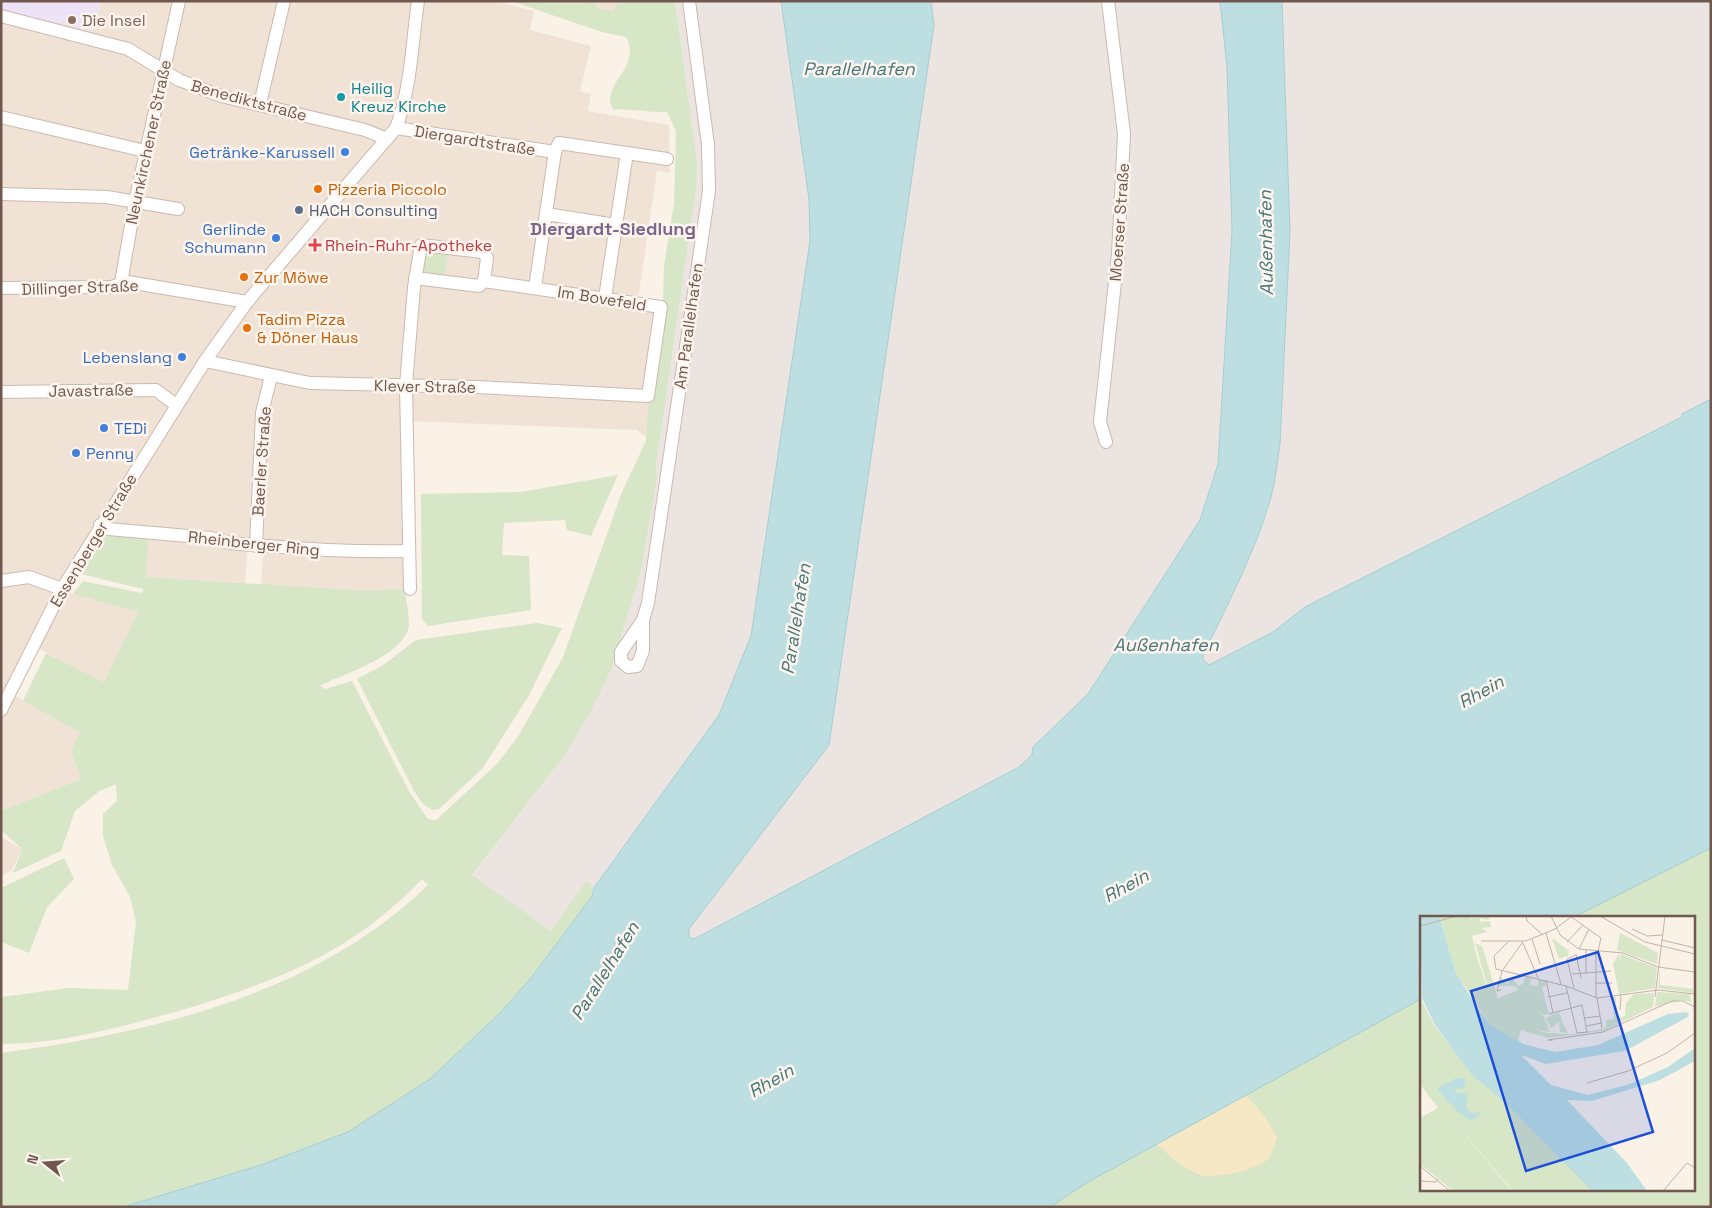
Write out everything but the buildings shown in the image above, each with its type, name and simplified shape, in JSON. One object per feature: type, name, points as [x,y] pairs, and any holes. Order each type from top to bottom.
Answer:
[{"type":"street","name":"Neunkirchener Straße","points":[[121,283],[145,151],[179,1]]},
{"type":"street","points":[[260,104],[284,1]]},
{"type":"street","name":"Essenberger Straße","points":[[1,709],[62,588],[205,361],[247,302],[396,128],[401,115],[408,77],[418,1]]},
{"type":"street","name":"Am Parallelhafen","points":[[644,620],[709,191],[708,145],[689,1]]},
{"type":"street","name":"Moerser Straße","points":[[1106,442],[1100,422],[1118,254],[1124,134],[1108,1]]},
{"type":"street","name":"Benediktstraße","points":[[1,16],[128,49],[197,88],[365,130],[387,138]]},
{"type":"street","points":[[1,117],[145,151]]},
{"type":"street","name":"Diergardtstraße","points":[[396,128],[555,152],[559,143],[667,159]]},
{"type":"street","points":[[535,288],[555,152]]},
{"type":"street","points":[[605,298],[627,154]]},
{"type":"street","points":[[1,194],[108,197],[178,209]]},
{"type":"street","points":[[546,214],[616,226]]},
{"type":"street","points":[[410,589],[406,385],[419,249],[424,244],[483,252],[487,258],[484,281]]},
{"type":"street","name":"Im Bovefeld","points":[[415,278],[479,286],[484,281],[661,307],[648,396]]},
{"type":"street","name":"Dillinger Straße","points":[[1,288],[111,287],[121,283],[176,289],[247,302]]},
{"type":"street","name":"Klever Straße","points":[[205,361],[310,383],[406,385],[648,396]]},
{"type":"street","name":"Baerler Straße","points":[[256,546],[262,413],[271,376]]},
{"type":"street","name":"Javastraße","points":[[1,392],[156,390],[176,405]]},
{"type":"street","name":"Rheinberger Ring","points":[[100,525],[108,529],[211,538],[225,544],[358,552],[409,551]]},
{"type":"street","points":[[1,582],[29,578],[62,588]]},
{"type":"shaded area","points":[[1,1],[495,1],[534,11],[530,30],[591,46],[580,91],[591,94],[588,111],[669,125],[670,173],[657,171],[638,299],[666,307],[646,437],[637,430],[406,421],[410,589],[367,591],[261,585],[264,546],[248,546],[245,583],[145,577],[148,532],[100,525],[62,588],[73,594],[138,612],[104,682],[33,646],[10,693],[80,732],[71,751],[81,779],[1,811]]},
{"type":"shaded area","name":"Die Insel","points":[[3,1],[101,1],[94,31],[1,10]]},
{"type":"shaded area","points":[[559,1],[652,1],[656,26]]},
{"type":"shaded area","points":[[675,1],[781,1],[809,199],[810,241],[751,636],[719,715],[593,889],[585,884],[551,932],[472,876],[565,755],[591,711],[611,670],[641,571],[657,479],[656,465],[697,163]]},
{"type":"shaded area","points":[[931,1],[1220,1],[1227,66],[1232,231],[1218,464],[1200,520],[1088,694],[1033,747],[1032,755],[1019,767],[694,939],[689,937],[689,929],[934,25]]},
{"type":"shaded area","points":[[1282,1],[1711,1],[1711,399],[1682,414],[1682,417],[1305,607],[1273,632],[1209,665],[1203,660],[1203,655],[1257,538],[1270,503],[1280,444],[1290,231]]},
{"type":"shaded area","points":[[1,837],[22,849],[12,870],[1,876]]},
{"type":"green space","points":[[511,1],[580,3],[592,1],[599,9],[613,11],[619,1],[675,1],[697,163],[696,187],[656,465],[657,479],[641,571],[611,670],[591,711],[565,755],[472,875],[551,931],[585,883],[589,882],[594,895],[531,978],[502,1011],[430,1079],[348,1132],[261,1165],[123,1207],[1,1207],[1,1053],[116,1034],[173,1020],[229,1002],[283,981],[335,954],[384,923],[428,885],[422,879],[370,925],[325,954],[249,988],[185,1009],[107,1030],[55,1040],[1,1044],[1,997],[69,988],[128,990],[136,922],[130,897],[112,865],[103,836],[103,814],[117,801],[116,784],[98,792],[75,811],[61,851],[13,873],[22,849],[1,830],[1,811],[81,779],[71,751],[80,732],[23,701],[46,653],[104,682],[138,612],[73,594],[83,581],[142,593],[143,589],[81,574],[105,535],[148,538],[146,577],[367,591],[405,589],[409,615],[406,635],[386,654],[320,686],[325,689],[352,681],[410,793],[427,818],[435,821],[497,764],[519,735],[563,657],[622,492],[646,441],[648,411],[666,307],[663,302],[664,266],[674,203],[676,131],[667,112],[613,110],[610,99],[612,91],[628,63],[630,55],[626,37],[602,32]]},
{"type":"green space","points":[[427,250],[448,255],[444,276],[422,271]]},
{"type":"green space","points":[[618,475],[591,536],[567,530],[565,520],[504,523],[502,555],[529,556],[531,610],[428,626],[422,619],[421,494],[521,492]]},
{"type":"green space","points":[[537,623],[562,628],[528,697],[482,769],[439,809],[432,810],[423,804],[414,791],[357,679],[382,666],[416,640]]},
{"type":"green space","points":[[1711,841],[1711,1207],[1035,1207],[1420,987],[1420,1190],[1694,1190],[1694,916],[1562,916]]},
{"type":"green space","points":[[64,858],[74,879],[47,907],[29,953],[1,942],[1,888]]},
{"type":"sand","points":[[1246,1095],[1264,1115],[1277,1137],[1268,1159],[1263,1163],[1226,1175],[1201,1175],[1183,1166],[1156,1144]]},
{"type":"water","points":[[781,1],[931,1],[934,25],[829,745],[689,929],[689,937],[694,939],[1019,767],[1032,755],[1033,747],[1088,694],[1200,520],[1218,464],[1232,231],[1227,66],[1220,1],[1282,1],[1290,231],[1280,444],[1273,489],[1255,543],[1203,655],[1203,660],[1209,665],[1273,632],[1305,607],[1682,417],[1682,414],[1711,399],[1711,848],[1576,916],[1420,916],[1420,1000],[1088,1182],[1050,1207],[123,1207],[261,1165],[348,1132],[430,1079],[502,1011],[531,978],[593,895],[593,889],[719,715],[751,636],[810,241],[809,199]]},
{"type":"place","name":"Die Insel","points":[[72,20]]},
{"type":"place","name":"Heilig Kreuz Kirche","points":[[341,97]]},
{"type":"place","name":"Getränke-Karussell","points":[[345,152]]},
{"type":"place","name":"Pizzeria Piccolo","points":[[318,189]]},
{"type":"place","name":"HACH Consulting","points":[[299,210]]},
{"type":"place","name":"Gerlinde Schumann","points":[[276,238]]},
{"type":"place","name":"Rhein-Ruhr-Apotheke","points":[[315,245]]},
{"type":"place","name":"Zur Möwe","points":[[244,277]]},
{"type":"place","name":"Tadim Pizza & Döner Haus","points":[[247,328]]},
{"type":"place","name":"Lebenslang","points":[[182,357]]},
{"type":"place","name":"TEDi","points":[[104,428]]},
{"type":"place","name":"Penny","points":[[76,453]]},
{"type":"district","name":"Diergardt-Siedlung","points":[[613,229]]},
{"type":"water label","name":"Parallelhafen","points":[[859,69]]},
{"type":"water label","name":"Außenhafen","points":[[1266,243]]},
{"type":"water label","name":"Parallelhafen","points":[[796,619]]},
{"type":"water label","name":"Außenhafen","points":[[1166,645]]},
{"type":"water label","name":"Rhein","points":[[1481,692]]},
{"type":"water label","name":"Rhein","points":[[1126,886]]},
{"type":"water label","name":"Parallelhafen","points":[[605,971]]},
{"type":"water label","name":"Rhein","points":[[771,1081]]}]
